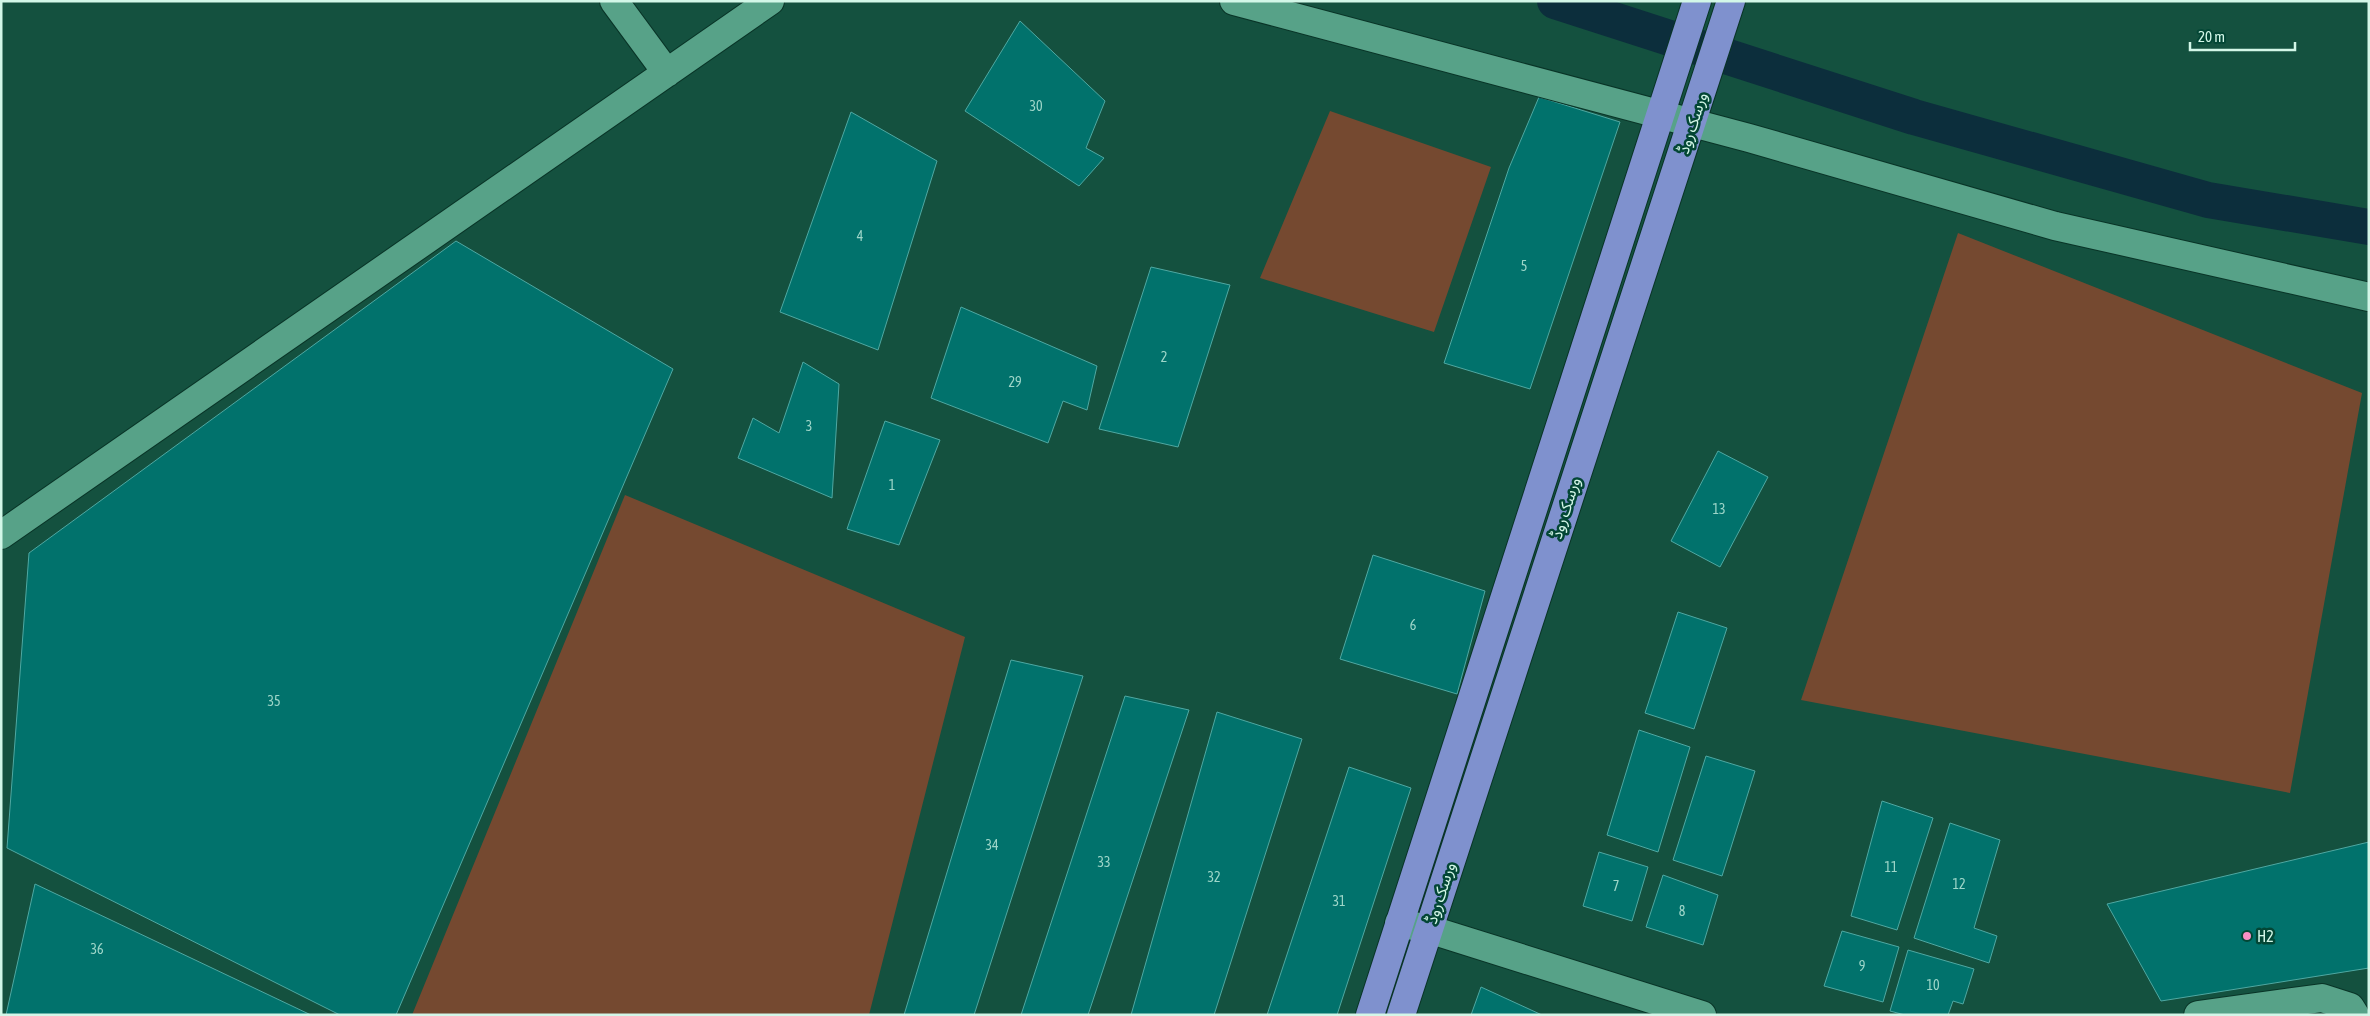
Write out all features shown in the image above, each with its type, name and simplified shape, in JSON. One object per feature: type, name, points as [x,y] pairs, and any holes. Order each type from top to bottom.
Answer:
[{"type":"main road","name":"ورسک روڈ","points":[[1370,1015],[1662,114],[1695,6]]},
{"type":"main road","name":"ورسک روڈ","points":[[1401,1015],[1650,244],[1702,95],[1728,11]]},
{"type":"main road","points":[[1521,546],[1550,555]]},
{"type":"main road","points":[[1432,820],[1461,829]]},
{"type":"street","points":[[614,1],[667,73]]},
{"type":"street","points":[[1,535],[770,1]]},
{"type":"street","points":[[1234,1],[1662,114],[2055,226],[2369,297]]},
{"type":"street","points":[[1399,923],[1428,929],[1702,1015]]},
{"type":"street","points":[[2198,1015],[2322,998],[2350,1007],[2355,1015]]},
{"type":"shaded area","points":[[1330,111],[1491,167],[1434,332],[1260,278]]},
{"type":"shaded area","points":[[1958,233],[2362,393],[2290,793],[1801,700]]},
{"type":"shaded area","points":[[625,495],[965,637],[869,1015],[412,1015]]},
{"type":"building","points":[[1020,21],[1105,101],[1086,148],[1104,158],[1079,186],[965,111]]},
{"type":"building","points":[[1539,97],[1620,122],[1530,389],[1444,363],[1509,168]]},
{"type":"building","points":[[851,112],[937,161],[878,350],[780,312]]},
{"type":"building","points":[[456,241],[673,369],[396,1015],[340,1015],[7,848],[29,553]]},
{"type":"building","points":[[1151,267],[1230,285],[1178,447],[1099,429]]},
{"type":"building","points":[[961,307],[1097,366],[1087,410],[1063,401],[1048,443],[931,398]]},
{"type":"building","points":[[803,362],[839,384],[832,498],[738,458],[753,418],[779,433]]},
{"type":"building","points":[[885,421],[940,440],[899,545],[847,529]]},
{"type":"building","points":[[1718,451],[1768,477],[1720,567],[1671,541]]},
{"type":"building","points":[[1373,555],[1485,591],[1457,694],[1340,659]]},
{"type":"building","points":[[1678,612],[1727,628],[1694,729],[1645,713]]},
{"type":"building","points":[[1011,660],[1083,676],[974,1015],[904,1015]]},
{"type":"building","points":[[1125,696],[1189,710],[1088,1015],[1021,1015]]},
{"type":"building","points":[[1217,712],[1302,739],[1214,1015],[1131,1015]]},
{"type":"building","points":[[1639,730],[1690,747],[1658,852],[1607,835]]},
{"type":"building","points":[[1706,756],[1755,771],[1722,876],[1673,860]]},
{"type":"building","points":[[1349,767],[1411,788],[1337,1015],[1267,1015]]},
{"type":"building","points":[[1882,801],[1933,818],[1897,930],[1851,916]]},
{"type":"building","points":[[1950,823],[2000,840],[1974,928],[1997,936],[1989,963],[1914,938]]},
{"type":"building","name":"H2","points":[[2369,842],[2369,968],[2161,1001],[2107,904]]},
{"type":"building","points":[[1599,852],[1648,867],[1632,921],[1583,906]]},
{"type":"building","points":[[1663,875],[1718,895],[1703,945],[1646,927]]},
{"type":"building","points":[[35,884],[311,1015],[6,1015]]},
{"type":"building","points":[[1842,931],[1899,947],[1883,1002],[1824,986]]},
{"type":"building","points":[[1908,950],[1974,969],[1963,1004],[1953,1001],[1948,1015],[1905,1015],[1890,1011]]},
{"type":"building","points":[[1481,987],[1542,1015],[1471,1015]]},
{"type":"waterway","points":[[1555,1],[1914,117],[2208,200],[2369,227]]},
{"type":"place","name":"H2","points":[[2247,936]]}]
